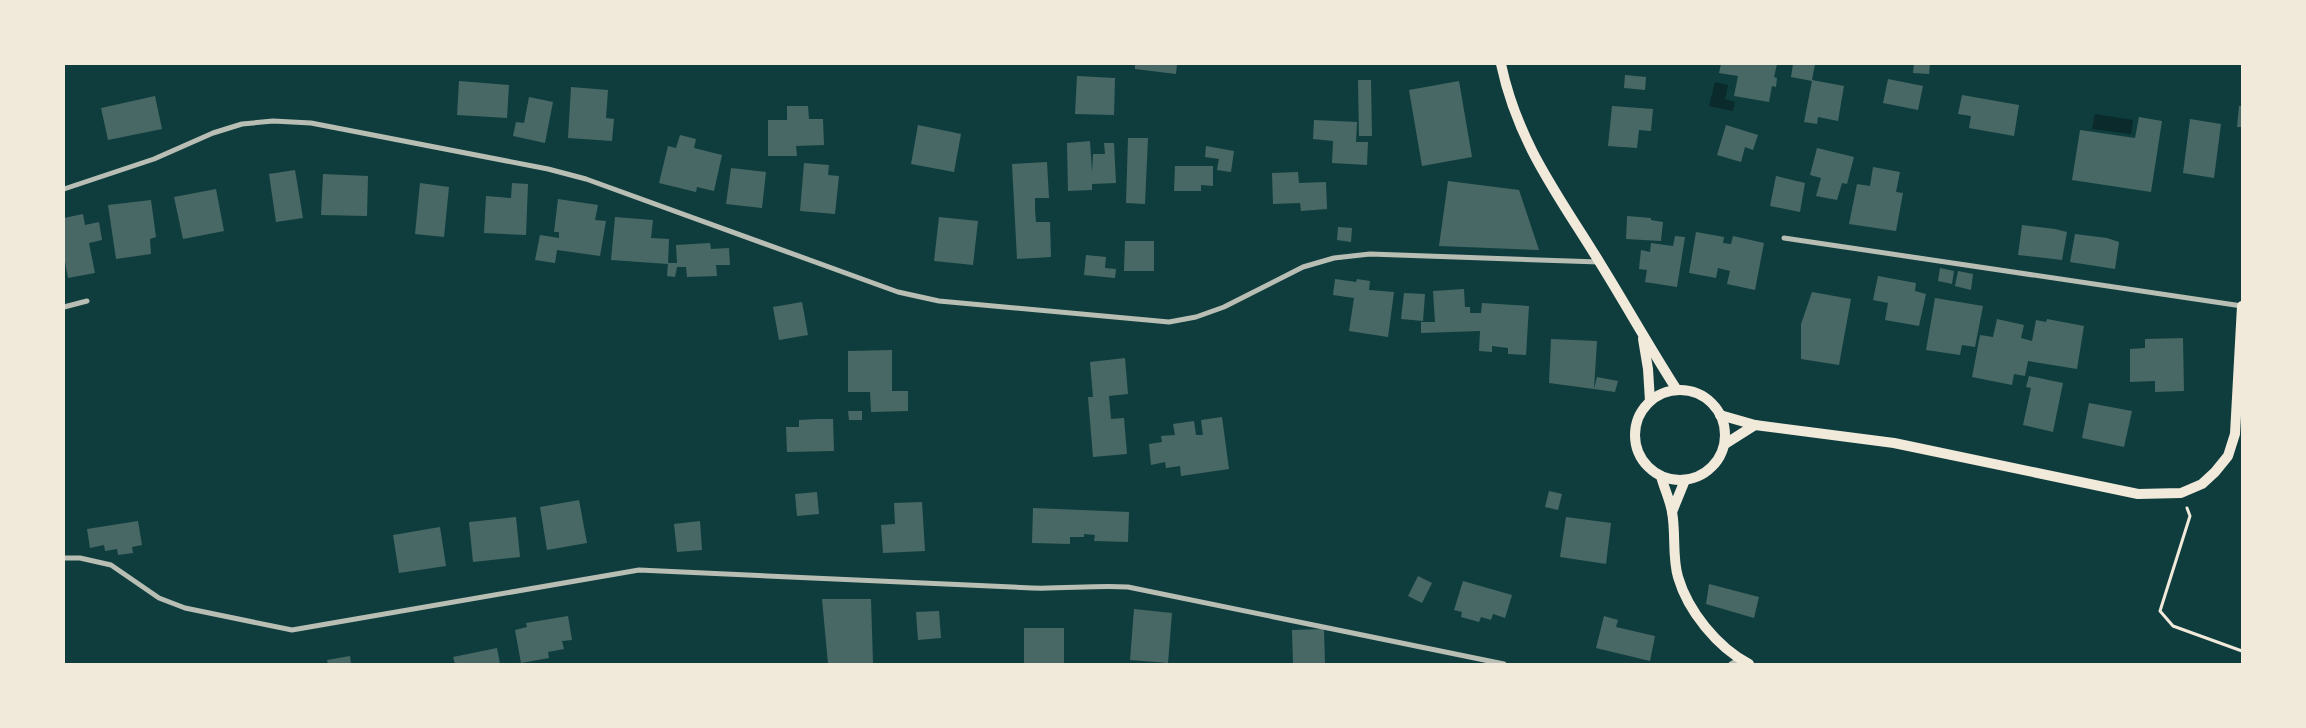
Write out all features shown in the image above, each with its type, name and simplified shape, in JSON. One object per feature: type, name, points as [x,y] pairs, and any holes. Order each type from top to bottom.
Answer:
[{"type":"main road","points":[[1501,64],[1521,131],[1556,196],[1599,262],[1677,390]]},
{"type":"main road","points":[[1720,415],[1755,425],[1894,443],[2138,494],[2181,493],[2202,484],[2215,472],[2228,456],[2238,435],[2242,306]]},
{"type":"main road","points":[[1642,333],[1648,369],[1650,401]]},
{"type":"main road","points":[[1677,390],[1690,391],[1703,396],[1713,404],[1720,415],[1725,429],[1725,444],[1715,464],[1706,472],[1685,480],[1672,480],[1660,476],[1648,467],[1640,455],[1635,441],[1636,426],[1641,412],[1650,401],[1663,393],[1677,390]]},
{"type":"main road","points":[[1725,444],[1755,425]]},
{"type":"main road","points":[[1660,476],[1672,512],[1677,575],[1684,592],[1691,606],[1712,634],[1740,663]]},
{"type":"main road","points":[[1672,512],[1685,480]]},
{"type":"street","points":[[64,189],[154,159],[213,133],[242,124],[273,121],[310,123],[548,169],[586,179],[898,292],[939,301],[1169,322],[1196,317],[1224,307],[1303,267],[1334,258],[1370,254],[1599,262]]},
{"type":"street","points":[[1784,238],[2242,306]]},
{"type":"street","points":[[64,307],[88,302]]},
{"type":"street","points":[[64,558],[80,558],[111,565],[160,598],[186,608],[292,630],[639,570],[1065,589],[1097,585],[1128,587],[1504,664]]},
{"type":"path","points":[[2181,493],[2190,516],[2160,611],[2172,626],[2242,651]]},
{"type":"water","points":[[1715,82],[1728,85],[1725,99],[1735,102],[1733,111],[1709,106]]},
{"type":"water","points":[[2095,114],[2133,120],[2131,134],[2092,129]]},
{"type":"building","points":[[1135,64],[1177,64],[1176,74],[1135,69]]},
{"type":"building","points":[[1721,64],[1777,64],[1774,77],[1777,78],[1776,87],[1772,86],[1769,102],[1734,96],[1738,76],[1719,73]]},
{"type":"building","points":[[1793,64],[1815,64],[1812,80],[1844,86],[1838,121],[1818,117],[1817,124],[1804,122],[1812,81],[1791,77]]},
{"type":"building","points":[[1914,64],[1930,64],[1929,74],[1913,73]]},
{"type":"building","points":[[1625,75],[1646,77],[1645,90],[1624,88]]},
{"type":"building","points":[[1077,76],[1115,78],[1114,115],[1075,114]]},
{"type":"building","points":[[1888,79],[1923,86],[1918,110],[1883,103]]},
{"type":"building","points":[[1358,80],[1371,80],[1372,136],[1359,136]]},
{"type":"building","points":[[459,81],[509,85],[507,118],[457,115]]},
{"type":"building","points":[[1459,81],[1472,157],[1422,166],[1409,90]]},
{"type":"building","points":[[571,87],[608,90],[606,118],[614,119],[612,141],[568,138]]},
{"type":"building","points":[[1962,95],[2019,105],[2014,136],[1969,128],[1971,116],[1958,114]]},
{"type":"building","points":[[155,96],[162,129],[108,140],[101,108]]},
{"type":"building","points":[[529,97],[553,102],[545,143],[513,136],[516,122],[524,123]]},
{"type":"building","points":[[787,106],[808,106],[809,119],[823,119],[824,145],[796,146],[797,156],[768,156],[768,120],[787,120]]},
{"type":"building","points":[[1612,106],[1653,109],[1651,131],[1639,130],[1637,148],[1608,146]]},
{"type":"building","points":[[2239,106],[2242,106],[2242,127],[2237,127]]},
{"type":"building","points":[[2139,117],[2162,121],[2151,192],[2072,180],[2080,130],[2135,138]]},
{"type":"building","points":[[2190,119],[2221,124],[2214,178],[2183,173]]},
{"type":"building","points":[[1314,120],[1357,122],[1356,142],[1368,142],[1367,165],[1332,163],[1333,141],[1313,139]]},
{"type":"building","points":[[918,125],[961,134],[954,172],[911,164]]},
{"type":"building","points":[[1726,125],[1758,135],[1753,150],[1745,147],[1741,162],[1717,155]]},
{"type":"building","points":[[680,135],[696,139],[694,148],[722,155],[714,191],[697,187],[696,192],[659,183],[668,146],[676,148]]},
{"type":"building","points":[[1128,138],[1148,138],[1145,204],[1126,203]]},
{"type":"building","points":[[1090,141],[1092,172],[1093,154],[1105,154],[1104,143],[1114,143],[1116,183],[1092,184],[1092,190],[1068,191],[1067,143]]},
{"type":"building","points":[[1206,146],[1234,151],[1231,172],[1217,170],[1219,159],[1205,157]]},
{"type":"building","points":[[1817,148],[1854,157],[1847,184],[1842,183],[1837,200],[1816,196],[1821,178],[1810,175]]},
{"type":"building","points":[[1047,162],[1049,198],[1035,198],[1035,210],[1036,222],[1050,222],[1051,257],[1017,259],[1012,164]]},
{"type":"building","points":[[804,163],[829,165],[828,175],[839,176],[835,214],[800,211]]},
{"type":"building","points":[[1175,166],[1213,166],[1213,186],[1201,185],[1201,191],[1174,191]]},
{"type":"building","points":[[1873,167],[1900,172],[1896,192],[1903,193],[1896,231],[1849,224],[1857,184],[1870,186]]},
{"type":"building","points":[[731,168],[766,172],[762,208],[726,204]]},
{"type":"building","points":[[295,170],[303,218],[276,222],[269,174]]},
{"type":"building","points":[[1298,172],[1299,183],[1326,182],[1327,209],[1301,211],[1300,203],[1273,204],[1272,173]]},
{"type":"building","points":[[323,174],[368,176],[367,216],[321,215]]},
{"type":"building","points":[[1776,176],[1805,183],[1800,212],[1770,206]]},
{"type":"building","points":[[1448,181],[1519,190],[1539,250],[1439,246]]},
{"type":"building","points":[[420,183],[449,187],[444,237],[415,234]]},
{"type":"building","points":[[512,183],[528,184],[526,235],[484,233],[486,196],[511,198]]},
{"type":"building","points":[[216,189],[224,231],[183,239],[174,197]]},
{"type":"building","points":[[558,199],[598,205],[595,220],[606,221],[600,256],[557,250],[555,263],[535,260],[540,235],[559,238],[559,232],[554,232]]},
{"type":"building","points":[[151,200],[156,237],[150,239],[151,254],[116,259],[108,205]]},
{"type":"building","points":[[83,214],[85,225],[99,222],[102,240],[89,243],[95,273],[68,278],[64,256],[64,218]]},
{"type":"building","points":[[1627,216],[1651,218],[1651,220],[1663,222],[1661,241],[1626,239]]},
{"type":"building","points":[[615,217],[653,220],[651,238],[669,239],[668,264],[611,260]]},
{"type":"building","points":[[939,217],[978,221],[973,265],[934,261]]},
{"type":"building","points":[[2022,225],[2067,232],[2062,260],[2018,255]]},
{"type":"building","points":[[1338,227],[1352,228],[1351,242],[1337,240]]},
{"type":"building","points":[[1696,232],[1724,237],[1723,243],[1731,244],[1733,236],[1764,243],[1755,290],[1727,284],[1730,271],[1718,268],[1716,278],[1689,273]]},
{"type":"building","points":[[2075,234],[2107,238],[2119,242],[2115,269],[2070,262]]},
{"type":"building","points":[[1675,236],[1685,237],[1677,287],[1645,282],[1647,270],[1639,269],[1641,250],[1650,252],[1651,243],[1673,246]]},
{"type":"building","points":[[1125,241],[1154,241],[1154,271],[1124,271]]},
{"type":"building","points":[[710,243],[711,249],[729,248],[730,265],[716,265],[717,276],[687,277],[686,267],[677,267],[675,277],[667,276],[668,263],[677,263],[676,245]]},
{"type":"building","points":[[1086,255],[1106,257],[1105,268],[1116,269],[1115,278],[1084,275]]},
{"type":"building","points":[[1940,268],[1954,271],[1952,284],[1938,281]]},
{"type":"building","points":[[1958,271],[1973,274],[1971,290],[1955,286]]},
{"type":"building","points":[[1878,276],[1916,283],[1915,291],[1926,294],[1919,326],[1885,320],[1888,303],[1873,300]]},
{"type":"building","points":[[1335,279],[1356,282],[1357,279],[1370,281],[1369,290],[1394,292],[1388,337],[1349,331],[1354,298],[1333,295]]},
{"type":"building","points":[[1464,289],[1465,307],[1470,307],[1470,313],[1481,313],[1482,303],[1529,306],[1526,355],[1508,354],[1508,348],[1492,346],[1492,352],[1479,351],[1480,331],[1421,333],[1421,322],[1435,322],[1433,291]]},
{"type":"building","points":[[1812,292],[1851,299],[1839,365],[1801,359],[1801,324]]},
{"type":"building","points":[[1404,293],[1425,294],[1423,321],[1401,319]]},
{"type":"building","points":[[1935,298],[1983,306],[1975,347],[1962,345],[1960,355],[1926,350]]},
{"type":"building","points":[[802,302],[808,335],[779,340],[773,307]]},
{"type":"building","points":[[1997,319],[2024,325],[2021,338],[2032,341],[2036,320],[2046,322],[2047,319],[2084,326],[2077,369],[2028,361],[2025,376],[2014,374],[2012,385],[1972,377],[1980,335],[1993,337]]},
{"type":"building","points":[[2183,338],[2184,391],[2155,392],[2155,381],[2130,382],[2130,349],[2145,348],[2145,339]]},
{"type":"building","points":[[1551,339],[1597,341],[1594,389],[1549,383]]},
{"type":"building","points":[[892,350],[892,391],[908,391],[908,411],[871,412],[870,392],[848,392],[848,351]]},
{"type":"building","points":[[1125,358],[1128,394],[1109,396],[1111,419],[1124,418],[1127,454],[1093,457],[1088,397],[1093,397],[1090,362]]},
{"type":"building","points":[[2029,376],[2063,383],[2053,432],[2023,425],[2031,388],[2026,387]]},
{"type":"building","points":[[1597,377],[1618,381],[1615,392],[1594,389]]},
{"type":"building","points":[[2089,403],[2132,411],[2124,447],[2082,438]]},
{"type":"building","points":[[848,411],[862,411],[862,420],[849,420]]},
{"type":"building","points":[[1222,417],[1229,469],[1181,476],[1180,466],[1166,468],[1165,462],[1151,465],[1149,444],[1162,442],[1161,436],[1175,435],[1173,424],[1194,421],[1196,435],[1203,435],[1201,420]]},
{"type":"building","points":[[833,419],[834,451],[787,452],[786,427],[799,427],[799,420]]},
{"type":"building","points":[[1549,491],[1562,494],[1558,510],[1545,507]]},
{"type":"building","points":[[817,492],[819,514],[797,516],[795,494]]},
{"type":"building","points":[[579,500],[587,543],[547,550],[540,507]]},
{"type":"building","points":[[922,502],[925,551],[883,553],[881,525],[895,524],[894,503]]},
{"type":"building","points":[[1033,508],[1129,512],[1128,542],[1094,541],[1095,535],[1084,534],[1084,537],[1070,537],[1070,544],[1032,543]]},
{"type":"building","points":[[516,517],[520,557],[473,562],[469,522]]},
{"type":"building","points":[[1566,517],[1611,523],[1606,564],[1560,557]]},
{"type":"building","points":[[138,521],[142,545],[132,547],[133,553],[118,555],[117,549],[105,551],[104,545],[90,548],[87,529]]},
{"type":"building","points":[[700,521],[702,550],[677,552],[674,524]]},
{"type":"building","points":[[440,527],[446,566],[399,573],[393,535]]},
{"type":"building","points":[[1418,576],[1432,583],[1422,603],[1408,596]]},
{"type":"building","points":[[1463,581],[1512,595],[1505,618],[1493,614],[1491,620],[1481,617],[1479,622],[1461,617],[1462,612],[1454,610]]},
{"type":"building","points":[[1709,584],[1759,597],[1754,618],[1706,604]]},
{"type":"building","points":[[822,599],[871,599],[873,664],[828,664]]},
{"type":"building","points":[[1134,609],[1172,613],[1168,663],[1130,660]]},
{"type":"building","points":[[939,611],[941,638],[918,640],[916,612]]},
{"type":"building","points":[[568,616],[572,640],[562,641],[564,649],[548,652],[549,658],[521,663],[515,630],[527,627],[526,623]]},
{"type":"building","points":[[1604,616],[1618,620],[1616,627],[1655,636],[1650,661],[1596,648]]},
{"type":"building","points":[[1024,628],[1064,628],[1064,664],[1024,664]]},
{"type":"building","points":[[1324,629],[1325,664],[1293,664],[1292,630]]},
{"type":"building","points":[[497,648],[500,664],[455,664],[453,657]]},
{"type":"building","points":[[350,656],[351,664],[328,664],[327,660]]}]
